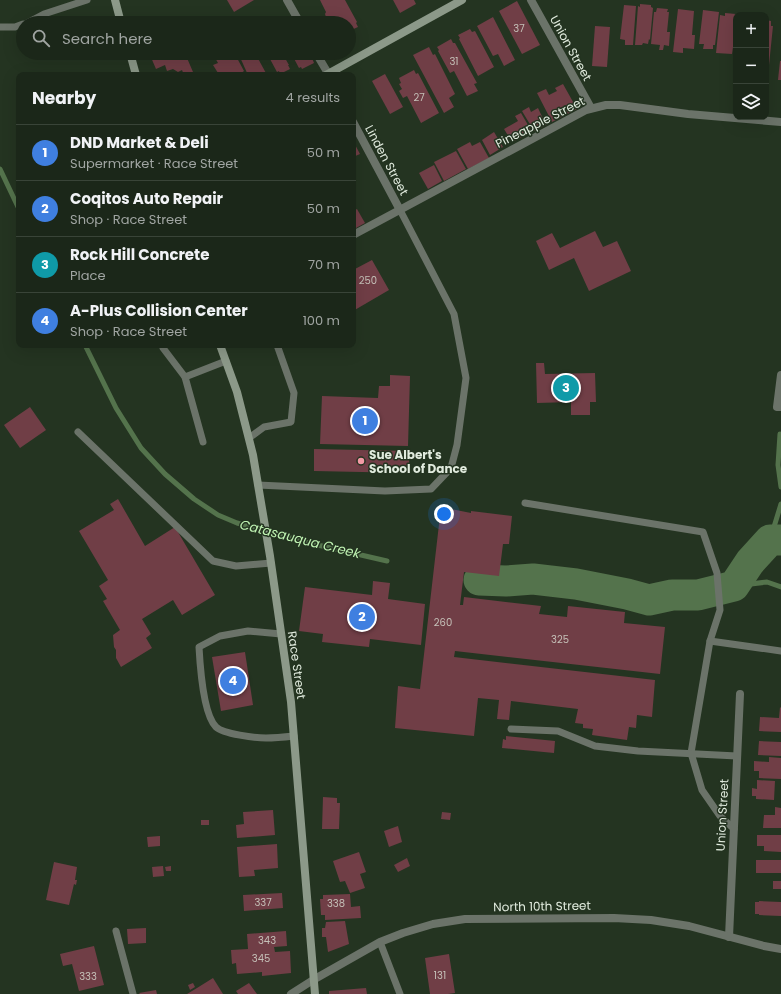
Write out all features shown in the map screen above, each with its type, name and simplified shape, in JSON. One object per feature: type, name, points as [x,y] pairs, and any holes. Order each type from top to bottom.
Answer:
[{"type":"main road","points":[[115,0],[119,16]]},
{"type":"main road","points":[[356,59],[462,0]]},
{"type":"main road","points":[[132,60],[135,72]]},
{"type":"main road","points":[[333,72],[355,60]]},
{"type":"main road","name":"Race Street","points":[[223,348],[237,392],[253,455],[291,702],[314,994]]},
{"type":"street","points":[[287,0],[296,16]]},
{"type":"street","name":"Union Street","points":[[531,0],[590,108]]},
{"type":"street","points":[[320,60],[326,72]]},
{"type":"street","name":"Pineapple Street","points":[[356,233],[590,108],[606,104],[620,105],[688,114],[781,122]]},
{"type":"street","name":"Linden Street","points":[[356,128],[400,210]]},
{"type":"street","points":[[779,407],[781,375]]},
{"type":"street","name":"Union Street","points":[[729,937],[740,694]]},
{"type":"street","name":"North 10th Street","points":[[291,994],[380,942],[433,924],[465,919],[614,918],[652,920],[689,926],[781,949]]},
{"type":"lane","points":[[40,16],[87,0]]},
{"type":"lane","points":[[0,27],[16,28]]},
{"type":"lane","points":[[258,485],[385,491],[431,489],[451,468],[457,445],[466,378],[454,314],[400,210]]},
{"type":"lane","points":[[163,348],[185,377],[203,442]]},
{"type":"lane","points":[[249,438],[264,427],[291,422],[294,394],[278,348]]},
{"type":"lane","points":[[185,377],[226,361]]},
{"type":"lane","points":[[78,432],[213,562],[236,566],[270,560]]},
{"type":"lane","points":[[525,503],[702,532],[717,573],[720,610],[710,641],[691,753],[702,790],[720,816],[734,829]]},
{"type":"lane","points":[[281,634],[248,631],[220,636],[199,647],[201,677],[209,714],[216,728],[232,734],[266,738],[294,736]]},
{"type":"lane","points":[[710,641],[781,651]]},
{"type":"lane","points":[[511,729],[558,731],[595,746],[638,751],[737,756]]},
{"type":"lane","points":[[116,931],[133,994]]},
{"type":"lane","points":[[380,942],[400,994]]},
{"type":"building","points":[[227,0],[254,0],[234,12]]},
{"type":"building","points":[[320,0],[345,0],[354,16],[326,16],[326,12]]},
{"type":"building","points":[[393,0],[414,0],[416,4],[400,13]]},
{"type":"building","points":[[517,1],[540,45],[522,54],[499,11]]},
{"type":"building","points":[[640,4],[651,5],[653,8],[650,40],[649,39],[648,44],[643,43],[642,45],[635,45],[638,6],[640,7]]},
{"type":"building","points":[[624,5],[636,6],[633,45],[625,45],[625,40],[620,39]]},
{"type":"building","points":[[657,8],[668,9],[667,12],[669,12],[667,32],[670,32],[669,46],[664,45],[663,50],[659,50],[660,45],[651,44],[654,12],[656,12]]},
{"type":"building","points":[[678,9],[694,11],[692,35],[695,35],[694,49],[683,48],[683,53],[673,52]]},
{"type":"building","points":[[703,10],[719,12],[715,45],[713,45],[713,49],[703,49],[704,44],[699,44]]},
{"type":"building","points":[[725,13],[733,14],[732,54],[716,53],[720,15],[725,16]]},
{"type":"building","points":[[493,17],[515,60],[504,66],[498,54],[493,56],[477,26]]},
{"type":"building","points":[[769,21],[771,21],[771,26],[773,26],[769,65]]},
{"type":"building","points":[[595,26],[610,27],[607,67],[592,66]]},
{"type":"building","points":[[470,29],[472,32],[475,31],[494,67],[478,76],[458,35]]},
{"type":"building","points":[[451,39],[453,43],[455,43],[477,83],[474,84],[478,91],[467,96],[454,71],[450,73],[438,51],[439,50],[437,47]]},
{"type":"building","points":[[429,47],[433,55],[435,54],[455,94],[449,98],[454,107],[444,113],[413,55]]},
{"type":"building","points":[[152,60],[188,60],[193,72],[183,72],[182,70],[178,72],[173,69],[167,71],[165,65],[156,69]]},
{"type":"building","points":[[216,60],[238,60],[244,71],[217,72],[213,65],[218,63]]},
{"type":"building","points":[[241,60],[259,60],[265,72],[247,72]]},
{"type":"building","points":[[271,60],[286,60],[290,69],[284,72],[277,72]]},
{"type":"building","points":[[295,60],[313,60],[314,63],[302,69],[301,67],[299,68]]},
{"type":"building","points":[[780,61],[781,80],[778,80]]},
{"type":"building","points":[[414,70],[416,74],[418,73],[439,113],[421,123],[407,96],[403,98],[399,91],[402,89],[399,84],[401,83],[399,78]]},
{"type":"building","points":[[385,74],[403,107],[390,114],[372,81]]},
{"type":"building","points":[[563,84],[577,109],[552,122],[537,93],[546,89],[549,95],[557,91],[555,88]]},
{"type":"building","points":[[529,107],[531,112],[538,108],[546,125],[534,131],[522,111]]},
{"type":"building","points":[[521,113],[532,132],[512,142],[504,129],[518,121],[515,116]]},
{"type":"building","points":[[494,132],[503,147],[490,155],[482,140]]},
{"type":"building","points":[[470,142],[472,146],[480,142],[489,158],[468,169],[457,149]]},
{"type":"building","points":[[356,147],[360,154],[356,156]]},
{"type":"building","points":[[456,151],[466,169],[444,181],[434,162]]},
{"type":"building","points":[[434,165],[442,181],[428,189],[419,173]]},
{"type":"building","points":[[356,210],[365,223],[356,228]]},
{"type":"building","points":[[595,231],[603,247],[617,241],[631,271],[589,291],[574,258],[549,270],[536,241],[552,233],[560,248]]},
{"type":"building","points":[[372,260],[389,290],[356,309],[356,268]]},
{"type":"building","points":[[536,363],[544,363],[545,374],[595,373],[596,402],[590,402],[590,415],[571,415],[571,402],[537,403]]},
{"type":"building","points":[[390,375],[410,376],[408,446],[320,444],[322,396],[378,398],[379,386],[390,386]]},
{"type":"building","points":[[30,407],[46,430],[20,448],[4,425]]},
{"type":"building","name":"Sue Albert's School of Dance","points":[[314,449],[409,451],[409,473],[314,471]]},
{"type":"building","points":[[118,499],[145,546],[175,527],[215,595],[182,615],[173,600],[142,619],[151,634],[146,638],[152,648],[121,667],[116,658],[113,635],[120,630],[103,601],[107,599],[99,586],[108,580],[79,531],[114,510],[110,504]]},
{"type":"building","points":[[441,507],[471,513],[471,511],[512,516],[509,544],[503,544],[499,576],[464,572],[460,605],[463,605],[464,597],[541,606],[539,614],[567,617],[568,606],[625,612],[624,623],[665,627],[660,674],[455,651],[454,657],[655,680],[652,717],[637,715],[636,728],[629,727],[627,740],[592,735],[593,729],[583,728],[583,724],[575,723],[578,709],[511,701],[509,720],[497,719],[499,700],[478,698],[474,736],[395,728],[398,686],[420,689]]},
{"type":"building","points":[[373,581],[390,583],[388,599],[425,604],[421,645],[370,639],[369,647],[322,642],[323,634],[299,631],[305,587],[372,595]]},
{"type":"building","points":[[245,652],[253,705],[221,711],[212,657]]},
{"type":"building","points":[[780,707],[781,732],[759,731],[760,717],[779,718]]},
{"type":"building","points":[[506,736],[555,741],[554,753],[502,748],[503,739],[506,740]]},
{"type":"building","points":[[759,741],[781,742],[781,756],[758,755]]},
{"type":"building","points":[[769,757],[781,758],[781,779],[759,778],[759,771],[754,771],[754,761],[769,762]]},
{"type":"building","points":[[757,780],[775,781],[774,800],[756,799],[756,796],[752,796],[752,788],[757,789]]},
{"type":"building","points":[[323,797],[337,798],[337,803],[340,803],[339,829],[322,829]]},
{"type":"building","points":[[775,807],[781,808],[781,828],[763,828],[764,815],[775,815]]},
{"type":"building","points":[[273,810],[275,835],[237,838],[236,825],[244,824],[243,812]]},
{"type":"building","points":[[442,812],[451,813],[450,820],[441,819]]},
{"type":"building","points":[[201,820],[209,820],[209,825],[201,825]]},
{"type":"building","points":[[398,826],[402,842],[389,847],[384,831]]},
{"type":"building","points":[[757,835],[781,835],[781,852],[764,851],[764,846],[757,846]]},
{"type":"building","points":[[160,836],[160,846],[148,847],[147,837]]},
{"type":"building","points":[[277,844],[278,868],[254,870],[255,876],[239,877],[237,847]]},
{"type":"building","points":[[359,852],[366,872],[360,874],[365,888],[350,893],[345,881],[340,882],[333,861]]},
{"type":"building","points":[[407,858],[410,866],[398,872],[394,865]]},
{"type":"building","points":[[756,860],[781,860],[781,873],[756,873]]},
{"type":"building","points":[[54,862],[77,867],[75,880],[77,880],[76,885],[74,884],[69,905],[46,900]]},
{"type":"building","points":[[163,866],[164,876],[153,877],[152,867]]},
{"type":"building","points":[[171,866],[171,871],[166,871],[165,867]]},
{"type":"building","points":[[773,881],[781,881],[781,889],[773,889]]},
{"type":"building","points":[[282,893],[283,908],[244,911],[243,895]]},
{"type":"building","points":[[350,894],[351,907],[360,906],[361,918],[325,920],[325,915],[321,915],[320,899],[323,899],[323,895]]},
{"type":"building","points":[[755,902],[781,902],[781,916],[755,914]]},
{"type":"building","points":[[345,921],[349,944],[328,952],[326,937],[322,937],[322,928],[325,928],[326,922]]},
{"type":"building","points":[[146,928],[146,943],[128,944],[127,929]]},
{"type":"building","points":[[286,931],[287,946],[274,947],[275,952],[290,951],[291,973],[262,976],[262,972],[237,974],[236,963],[232,964],[231,950],[248,949],[247,934]]},
{"type":"building","points":[[94,946],[104,985],[79,991],[72,964],[63,966],[60,954]]},
{"type":"building","points":[[449,954],[455,993],[430,994],[425,958]]},
{"type":"building","points":[[213,978],[223,994],[187,994],[197,988]]},
{"type":"building","points":[[193,983],[195,987],[190,990],[188,985]]},
{"type":"building","points":[[249,983],[257,994],[238,994],[236,991]]},
{"type":"building","points":[[366,988],[367,994],[329,994],[329,991]]},
{"type":"building","points":[[156,990],[157,994],[139,993]]},
{"type":"waterway","name":"Catasauqua Creek","points":[[0,169],[16,203]]},
{"type":"waterway","name":"Catasauqua Creek","points":[[86,348],[116,408],[141,448],[165,474],[194,499],[218,515],[237,523],[309,543],[387,561]]},
{"type":"waterway","points":[[780,434],[778,465],[781,487]]},
{"type":"waterway","points":[[770,540],[781,504]]},
{"type":"waterway","name":"Catasauqua Creek","points":[[479,580],[506,581],[533,579],[576,584],[649,600],[672,595],[698,595],[734,586],[750,562],[770,540],[781,540]]},
{"type":"waterway","points":[[734,586],[767,582],[781,587]]},
{"type":"place","name":"Rock Hill Concrete","points":[[566,388]]},
{"type":"place","name":"DND Market & Deli","points":[[365,421]]},
{"type":"place","name":"Sue Albert's School of Dance","points":[[361,461]]},
{"type":"place","name":"Coqitos Auto Repair","points":[[362,617]]},
{"type":"place","name":"A-Plus Collision Center","points":[[233,681]]}]
